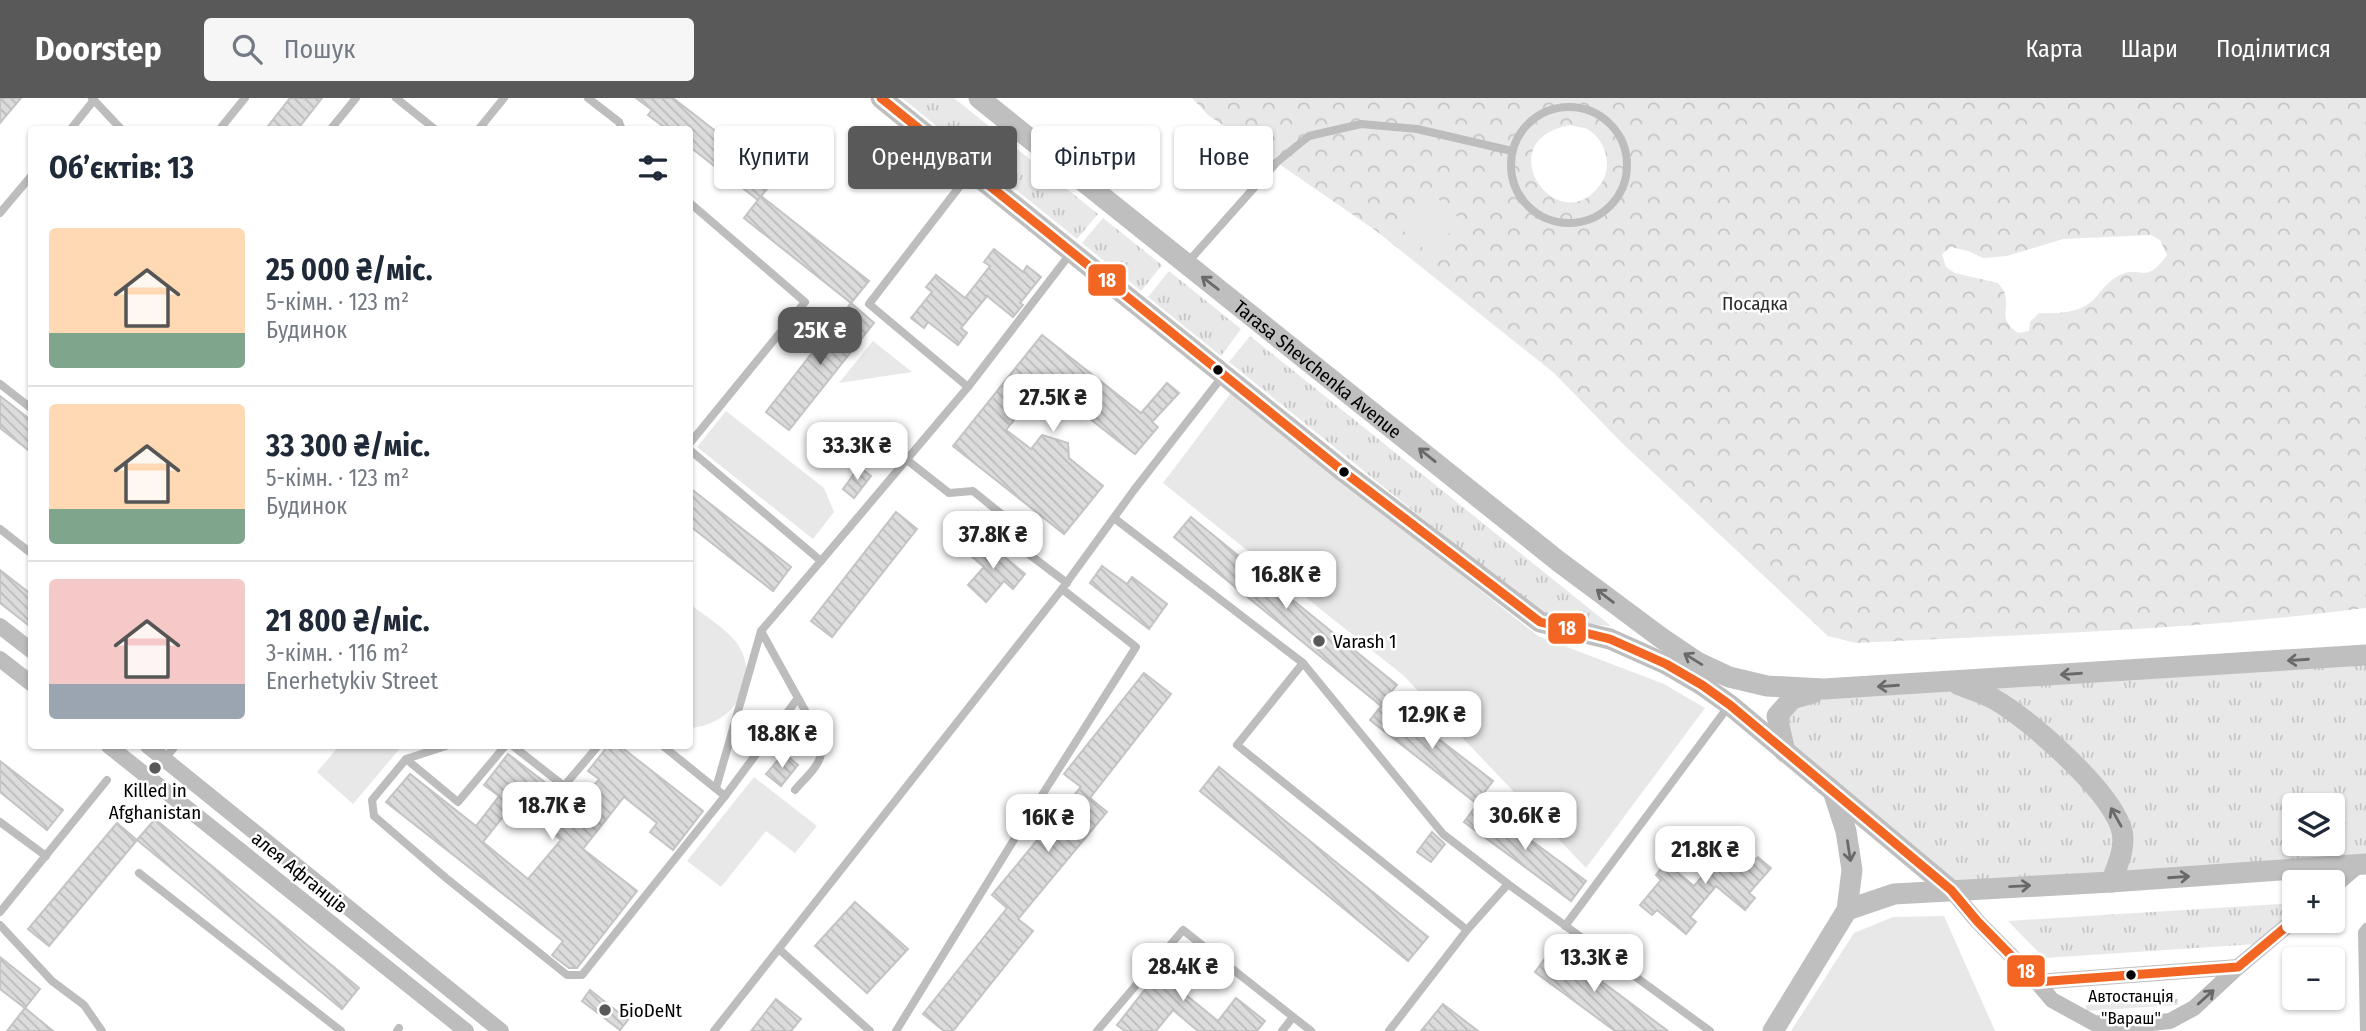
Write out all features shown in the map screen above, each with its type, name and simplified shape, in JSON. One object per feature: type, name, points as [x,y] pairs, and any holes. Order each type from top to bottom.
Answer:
[{"type":"main road","points":[[881,98],[916,126]]},
{"type":"main road","name":"Tarasa Shevchenka Avenue","points":[[979,98],[1558,561],[1697,662],[1729,677],[1767,686],[1824,690]]},
{"type":"main road","points":[[993,189],[1344,472],[1540,622],[1610,639],[1666,664],[1702,685],[1730,705],[1951,890]]},
{"type":"main road","points":[[1785,752],[1777,716],[1792,699],[1824,690],[2366,655]]},
{"type":"main road","points":[[1951,682],[1992,698],[2025,722],[2079,771],[2106,800],[2122,827],[2121,857],[2111,882]]},
{"type":"main road","points":[[1773,1031],[1847,910],[1852,870],[1846,831],[1834,794]]},
{"type":"main road","points":[[1847,910],[1894,894],[2363,864]]},
{"type":"street","points":[[0,626],[28,648]]},
{"type":"street","points":[[0,659],[28,681]]},
{"type":"street","name":"алея Афганців","points":[[112,749],[466,1031]]},
{"type":"street","name":"алея Афганців","points":[[152,749],[501,1031]]},
{"type":"street","points":[[2345,878],[2363,864]]},
{"type":"street","points":[[1951,890],[2052,1000],[2094,1023],[2143,1024],[2170,1021],[2194,1008],[2282,930]]},
{"type":"street","points":[[2037,982],[2238,967]]},
{"type":"lane","points":[[222,126],[245,98]]},
{"type":"lane","points":[[333,126],[356,98]]},
{"type":"lane","points":[[397,98],[431,126]]},
{"type":"lane","points":[[481,126],[504,98]]},
{"type":"lane","points":[[588,98],[617,126]]},
{"type":"lane","points":[[73,126],[93,99],[117,126]]},
{"type":"lane","points":[[1556,107],[1577,107],[1598,113],[1614,127],[1625,146],[1628,167],[1623,189],[1610,206],[1592,218],[1571,223],[1550,220],[1531,209],[1517,193],[1511,173],[1512,151],[1521,131],[1536,116],[1556,107]]},
{"type":"lane","points":[[1186,265],[1277,162],[1309,136],[1361,124],[1417,128],[1512,151]]},
{"type":"lane","points":[[0,213],[28,180]]},
{"type":"lane","points":[[957,189],[869,304],[968,387]]},
{"type":"lane","points":[[693,206],[805,302],[693,439]]},
{"type":"lane","points":[[716,788],[761,631],[968,387],[1072,252]]},
{"type":"lane","points":[[714,1031],[1064,586],[1224,374]]},
{"type":"lane","points":[[0,384],[28,406]]},
{"type":"lane","points":[[693,453],[821,561]]},
{"type":"lane","points":[[896,1031],[1136,647],[1023,549],[1031,538],[973,491],[949,493],[907,460]]},
{"type":"lane","points":[[1114,517],[1303,663],[1443,834],[1710,1031]]},
{"type":"lane","points":[[0,529],[28,551]]},
{"type":"lane","points":[[761,631],[819,739],[822,753],[817,764],[795,790]]},
{"type":"lane","points":[[1303,663],[1237,745],[1467,930]]},
{"type":"lane","points":[[437,749],[406,759],[372,800],[374,816],[567,975],[582,975],[725,796],[798,698]]},
{"type":"lane","points":[[1565,926],[1730,705]]},
{"type":"lane","points":[[165,759],[173,749]]},
{"type":"lane","points":[[406,759],[458,802],[502,749]]},
{"type":"lane","points":[[517,749],[564,786],[595,749]]},
{"type":"lane","points":[[667,749],[725,796]]},
{"type":"lane","points":[[0,912],[107,780]]},
{"type":"lane","points":[[0,822],[46,856]]},
{"type":"lane","points":[[139,873],[341,1031]]},
{"type":"lane","points":[[1389,1031],[1467,930],[1508,884]]},
{"type":"lane","points":[[0,925],[52,981],[84,1005],[102,1031]]},
{"type":"lane","points":[[2364,1031],[2362,932],[2366,927]]},
{"type":"lane","points":[[1097,1031],[1183,930],[1311,1031]]},
{"type":"lane","points":[[780,950],[870,1031]]},
{"type":"lane","points":[[1282,1031],[1293,1017]]},
{"type":"green space","points":[[902,98],[954,98],[989,126],[937,126]]},
{"type":"green space","name":"Посадка","points":[[1192,98],[2366,98],[2366,608],[2239,621],[2048,634],[1856,643],[1828,636],[1624,445],[1554,373],[1375,230],[1273,160],[1273,126],[1224,126],[1208,115]],"holes":[[[1571,125],[1587,129],[1599,140],[1606,155],[1604,178],[1583,200],[1565,202],[1550,195],[1538,182],[1531,165],[1534,148],[1546,134]],[[2151,235],[2160,240],[2167,255],[2153,270],[2120,275],[2084,306],[2062,313],[2039,313],[2030,322],[2029,331],[2018,333],[2006,319],[2005,294],[1998,283],[1955,273],[1946,267],[1942,254],[1951,247],[1983,258],[2007,256],[2063,239]]]},
{"type":"green space","points":[[1017,149],[1031,160],[1031,189],[1067,189],[1098,214],[1077,239],[1015,189]]},
{"type":"green space","points":[[1433,194],[1461,220],[1430,254],[1401,229]]},
{"type":"green space","points":[[1103,218],[1162,265],[1141,291],[1082,243]]},
{"type":"green space","points":[[1169,271],[1241,329],[1221,356],[1148,297]]},
{"type":"green space","points":[[1250,336],[1611,626],[1560,618],[1531,606],[1229,362]]},
{"type":"green space","points":[[873,341],[912,372],[839,383]]},
{"type":"green space","points":[[1231,393],[1538,636],[1664,684],[1705,708],[1586,868],[1404,676],[1163,483]]},
{"type":"green space","points":[[726,411],[824,488],[834,512],[813,539],[697,447]]},
{"type":"green space","points":[[693,606],[736,642],[744,657],[747,671],[745,685],[730,710],[705,725],[693,727]]},
{"type":"green space","points":[[2366,655],[2366,864],[1951,890],[1779,736],[1792,699]]},
{"type":"green space","points":[[336,749],[399,749],[353,804],[317,772]]},
{"type":"green space","points":[[754,777],[817,826],[795,853],[766,831],[721,887],[687,861]]},
{"type":"green space","points":[[2282,904],[2282,922],[2257,944],[2044,958],[2008,921]]},
{"type":"green space","points":[[1944,916],[1995,1031],[1791,1031],[1854,933],[1893,917]]},
{"type":"green space","points":[[2178,999],[2178,1005],[2086,1011],[2086,1005]]},
{"type":"building","points":[[0,98],[21,98],[0,123]]},
{"type":"building","points":[[290,98],[322,98],[300,126],[268,126]]},
{"type":"building","points":[[636,98],[673,98],[714,130],[714,166],[693,149],[693,126],[663,126],[648,115],[652,110]]},
{"type":"building","points":[[744,189],[767,189],[758,200]]},
{"type":"building","points":[[761,196],[869,281],[851,303],[744,218]]},
{"type":"building","points":[[994,249],[1023,272],[1027,266],[1041,277],[1020,303],[1023,305],[1013,317],[987,296],[961,328],[967,333],[958,345],[928,322],[924,328],[911,318],[932,292],[926,287],[936,275],[965,298],[990,266],[984,262]]},
{"type":"building","points":[[851,303],[874,323],[789,430],[766,412]]},
{"type":"building","points":[[1042,335],[1141,413],[1167,383],[1179,393],[1152,422],[1158,427],[1135,454],[1044,383],[1006,430],[1031,449],[1042,435],[1068,443],[1069,458],[1103,486],[1064,534],[953,446]]},
{"type":"building","points":[[0,396],[28,418],[28,450],[0,428]]},
{"type":"building","points":[[859,467],[871,476],[854,498],[843,489]]},
{"type":"building","points":[[693,490],[791,567],[773,591],[693,528]]},
{"type":"building","points":[[896,512],[917,529],[832,637],[811,621]]},
{"type":"building","points":[[1191,517],[1397,685],[1380,705],[1174,537]]},
{"type":"building","points":[[983,539],[1025,574],[1013,589],[1004,581],[986,602],[968,585],[984,567],[970,555]]},
{"type":"building","points":[[1102,566],[1127,584],[1132,577],[1167,604],[1149,629],[1090,583]]},
{"type":"building","points":[[0,570],[28,592],[28,625],[0,603]]},
{"type":"building","points":[[1144,673],[1171,694],[1090,798],[1107,812],[1018,919],[1033,931],[953,1031],[944,1031],[923,1014],[1007,908],[992,895],[1081,787],[1064,774]]},
{"type":"building","points":[[1387,699],[1493,781],[1476,803],[1370,720]]},
{"type":"building","points":[[606,749],[624,749],[703,811],[673,850],[650,832],[657,823],[624,797],[583,849],[637,891],[577,968],[569,968],[552,955],[563,941],[386,802],[410,774],[476,826],[499,796],[484,785],[508,754],[577,807],[599,779],[588,771]],"holes":[[[515,802],[561,840],[528,879],[483,842]]]},
{"type":"building","points":[[784,753],[798,765],[781,786],[766,774]]},
{"type":"building","points":[[0,761],[63,810],[47,830],[0,792]]},
{"type":"building","points":[[1219,767],[1428,937],[1408,961],[1200,791]]},
{"type":"building","points":[[1479,802],[1586,881],[1571,901],[1464,822]]},
{"type":"building","points":[[155,819],[359,988],[342,1009],[137,840]]},
{"type":"building","points":[[117,823],[137,840],[49,946],[28,929]]},
{"type":"building","points":[[1432,832],[1445,844],[1431,862],[1417,852]]},
{"type":"building","points":[[1725,839],[1753,862],[1758,857],[1771,868],[1749,893],[1755,898],[1745,910],[1716,886],[1690,917],[1696,922],[1686,934],[1657,910],[1652,915],[1640,905],[1661,880],[1656,875],[1666,863],[1694,886],[1720,856],[1715,851]]},
{"type":"building","points":[[855,902],[908,949],[867,993],[815,946]]},
{"type":"building","points":[[1554,946],[1668,1031],[1615,1031],[1535,972]]},
{"type":"building","points":[[1177,949],[1204,971],[1186,995],[1218,1021],[1236,998],[1265,1021],[1257,1031],[1198,1031],[1173,1010],[1156,1031],[1125,1031],[1117,1025]]},
{"type":"building","points":[[0,957],[40,989],[25,1008],[0,989]]},
{"type":"building","name":"БіоDeNt","points":[[590,990],[628,1020],[620,1030],[582,1001]]},
{"type":"building","points":[[776,999],[801,1019],[791,1031],[751,1031]]},
{"type":"building","points":[[1443,1004],[1478,1031],[1421,1031]]},
{"type":"building","points":[[25,1008],[53,1031],[7,1031]]},
{"type":"transit line","name":"18","points":[[881,98],[1344,472],[1540,622],[1610,639],[1666,664],[1730,705],[1951,890],[1978,922],[2037,982],[2238,967],[2282,930]]},
{"type":"place","name":"Varash 1","points":[[1319,641]]},
{"type":"place","name":"Killed in Afghanistan","points":[[155,768]]},
{"type":"place","name":"Автостанція \"Вараш\"","points":[[2131,975]]},
{"type":"place","name":"БіоDeNt","points":[[605,1010]]}]
